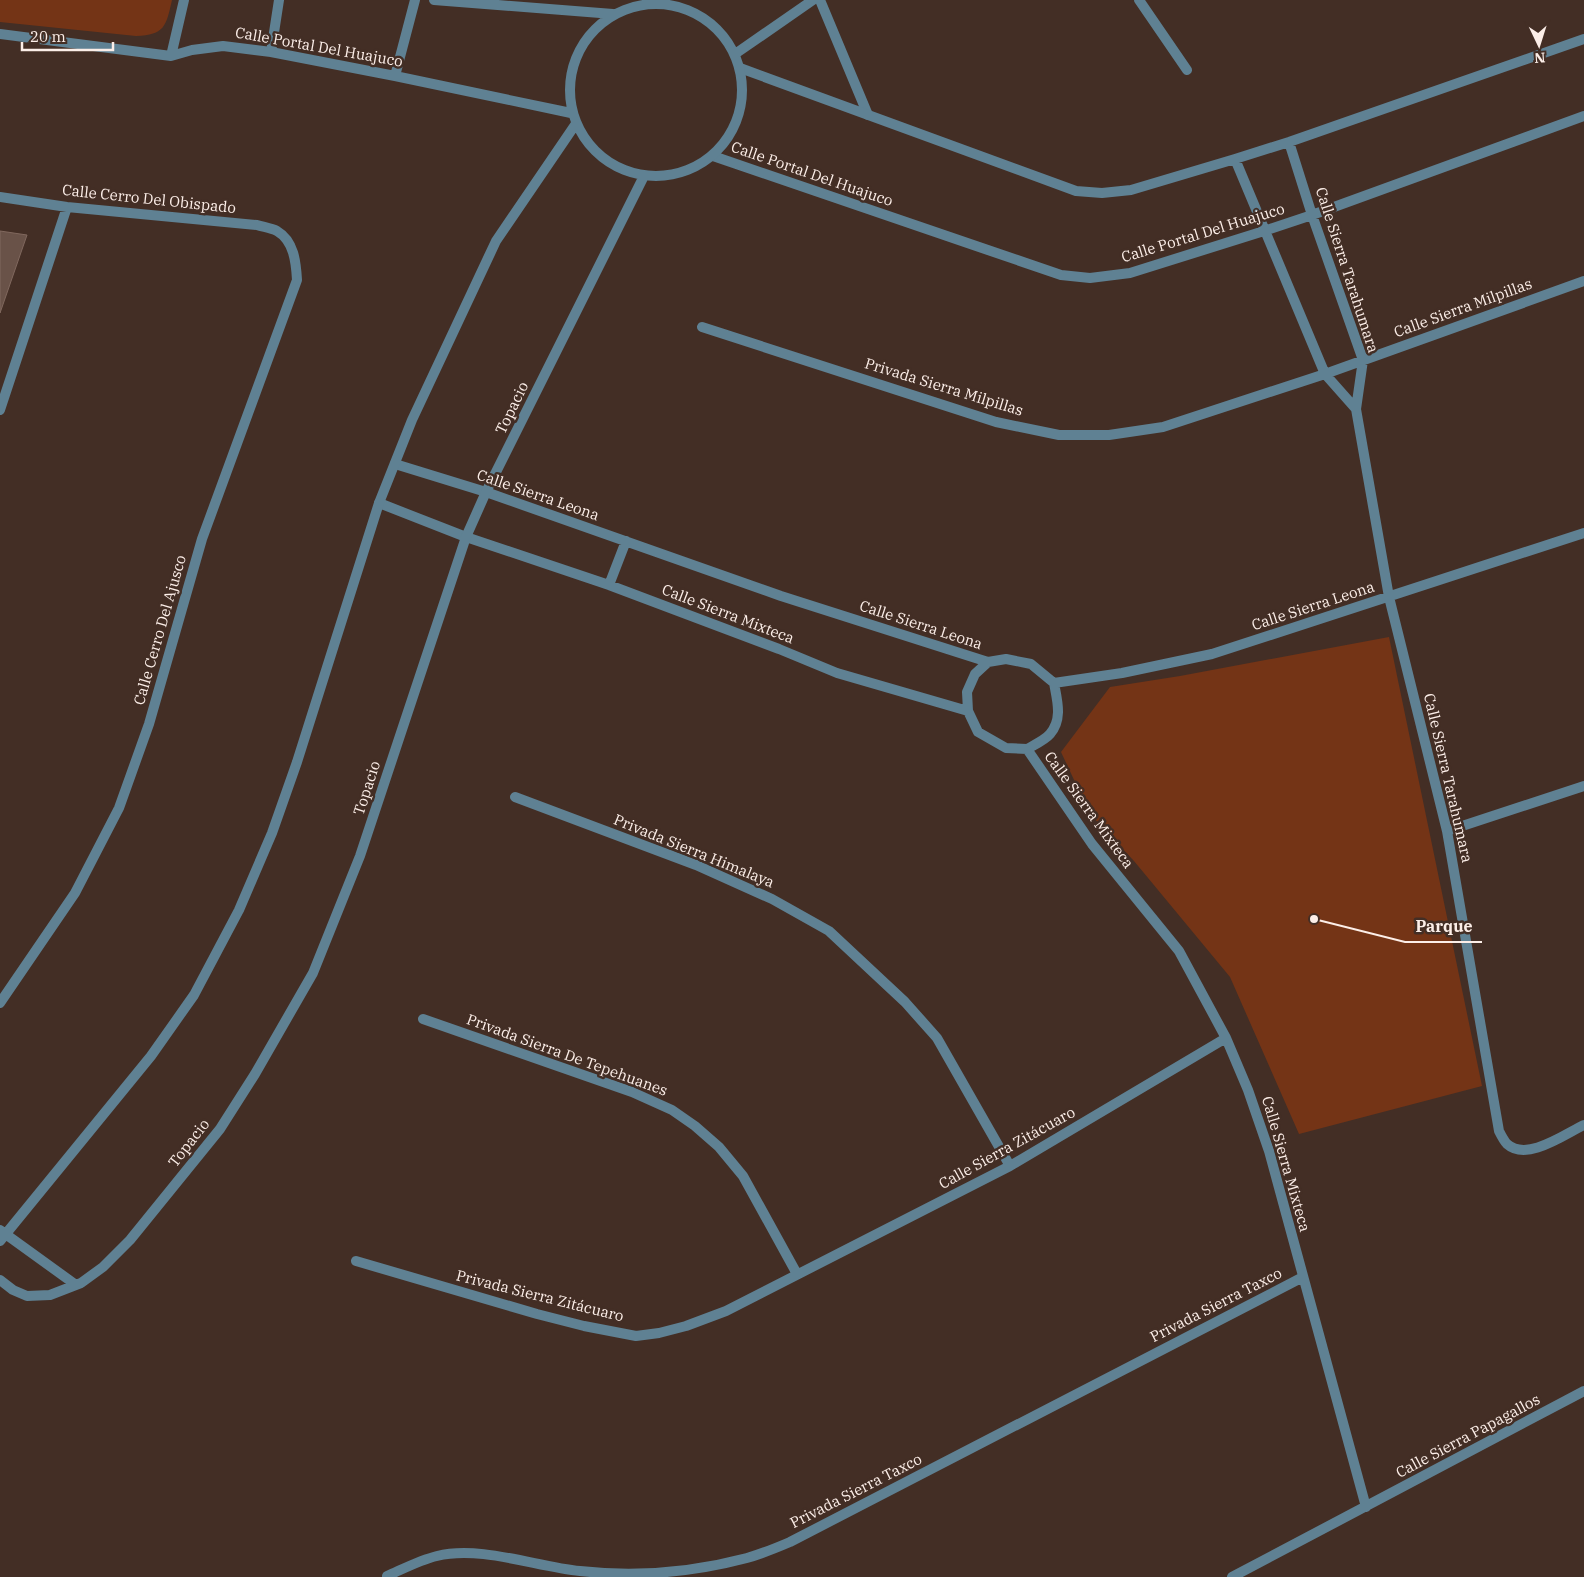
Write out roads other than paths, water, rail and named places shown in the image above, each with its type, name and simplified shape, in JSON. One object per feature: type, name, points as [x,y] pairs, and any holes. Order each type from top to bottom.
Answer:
[{"type":"street","points":[[172,56],[184,0]]},
{"type":"street","points":[[272,52],[279,0]]},
{"type":"street","points":[[395,76],[415,0]]},
{"type":"street","points":[[434,0],[613,14]]},
{"type":"street","points":[[735,54],[813,0]]},
{"type":"street","points":[[820,0],[868,115]]},
{"type":"street","points":[[1139,0],[1187,70]]},
{"type":"street","points":[[666,2],[694,12],[718,29],[735,54],[740,68],[742,100],[733,130],[713,156],[692,170],[669,176],[644,176],[616,167],[592,150],[575,125],[571,113],[568,84],[575,56],[590,32],[613,14],[638,5],[666,2]]},
{"type":"street","name":"Calle Portal Del Huajuco","points":[[0,34],[172,56],[192,50],[223,46],[272,52],[571,113]]},
{"type":"street","points":[[740,68],[1076,191],[1102,193],[1131,190],[1290,142],[1584,39]]},
{"type":"street","name":"Calle Portal Del Huajuco","points":[[713,156],[1061,275],[1090,278],[1130,273],[1264,231],[1584,116]]},
{"type":"street","points":[[76,1285],[2,1235],[151,1056],[194,995],[240,910],[272,833],[297,762],[379,504],[412,420],[496,240],[575,125]]},
{"type":"street","name":"Calle Sierra Tarahumara","points":[[1290,142],[1312,215],[1363,360],[1356,409],[1389,597],[1447,831],[1499,1131],[1506,1144],[1516,1150],[1527,1150],[1541,1147],[1584,1125]]},
{"type":"street","points":[[1235,159],[1324,374],[1356,409]]},
{"type":"street","name":"Topacio","points":[[0,1280],[13,1290],[27,1296],[50,1295],[76,1285],[103,1267],[130,1240],[220,1129],[255,1074],[313,973],[360,856],[466,538],[486,492],[644,176]]},
{"type":"street","name":"Calle Cerro Del Obispado","points":[[0,197],[67,206],[257,225],[277,231],[290,243]]},
{"type":"street","points":[[0,410],[67,206]]},
{"type":"street","name":"Calle Cerro Del Ajusco","points":[[0,1003],[75,893],[119,808],[149,724],[202,539],[297,280],[296,261],[290,243]]},
{"type":"street","name":"Calle Sierra Milpillas","points":[[1324,374],[1584,281]]},
{"type":"street","name":"Privada Sierra Milpillas","points":[[702,327],[996,422],[1059,435],[1109,435],[1163,427],[1324,374]]},
{"type":"street","name":"Calle Sierra Leona","points":[[395,464],[486,492],[781,596],[988,662],[1006,658],[1031,664],[1054,683],[1122,673],[1212,654],[1584,533]]},
{"type":"street","name":"Calle Sierra Mixteca","points":[[379,504],[466,538],[609,585],[778,648],[837,673],[968,712],[978,732],[1006,748],[1027,749],[1092,844],[1179,951],[1226,1038],[1248,1090],[1269,1151],[1366,1507]]},
{"type":"street","points":[[609,585],[626,541]]},
{"type":"street","points":[[968,712],[967,692],[976,674],[988,662]]},
{"type":"street","points":[[1027,749],[1050,735],[1057,721],[1059,707],[1054,683]]},
{"type":"street","points":[[1447,831],[1584,786]]},
{"type":"street","name":"Privada Sierra Himalaya","points":[[515,797],[696,865],[772,899],[829,931],[905,1002],[937,1038],[1010,1166]]},
{"type":"street","name":"Privada Sierra De Tepehuanes","points":[[423,1019],[632,1092],[672,1110],[696,1126],[718,1146],[743,1176],[798,1274]]},
{"type":"street","name":"Calle Sierra Zitácuaro","points":[[798,1274],[1010,1166],[1226,1038]]},
{"type":"street","name":"Privada Sierra Zitácuaro","points":[[356,1261],[538,1314],[584,1326],[636,1336],[659,1333],[686,1326],[726,1311],[798,1274]]},
{"type":"street","name":"Privada Sierra Taxco","points":[[387,1576],[437,1556],[453,1553],[482,1554],[580,1571],[621,1573],[676,1571],[709,1567],[749,1558],[790,1542],[1303,1277]]},
{"type":"street","name":"Calle Sierra Papagallos","points":[[1232,1577],[1584,1391]]},
{"type":"place","name":"Parque","points":[[1314,919]]}]
